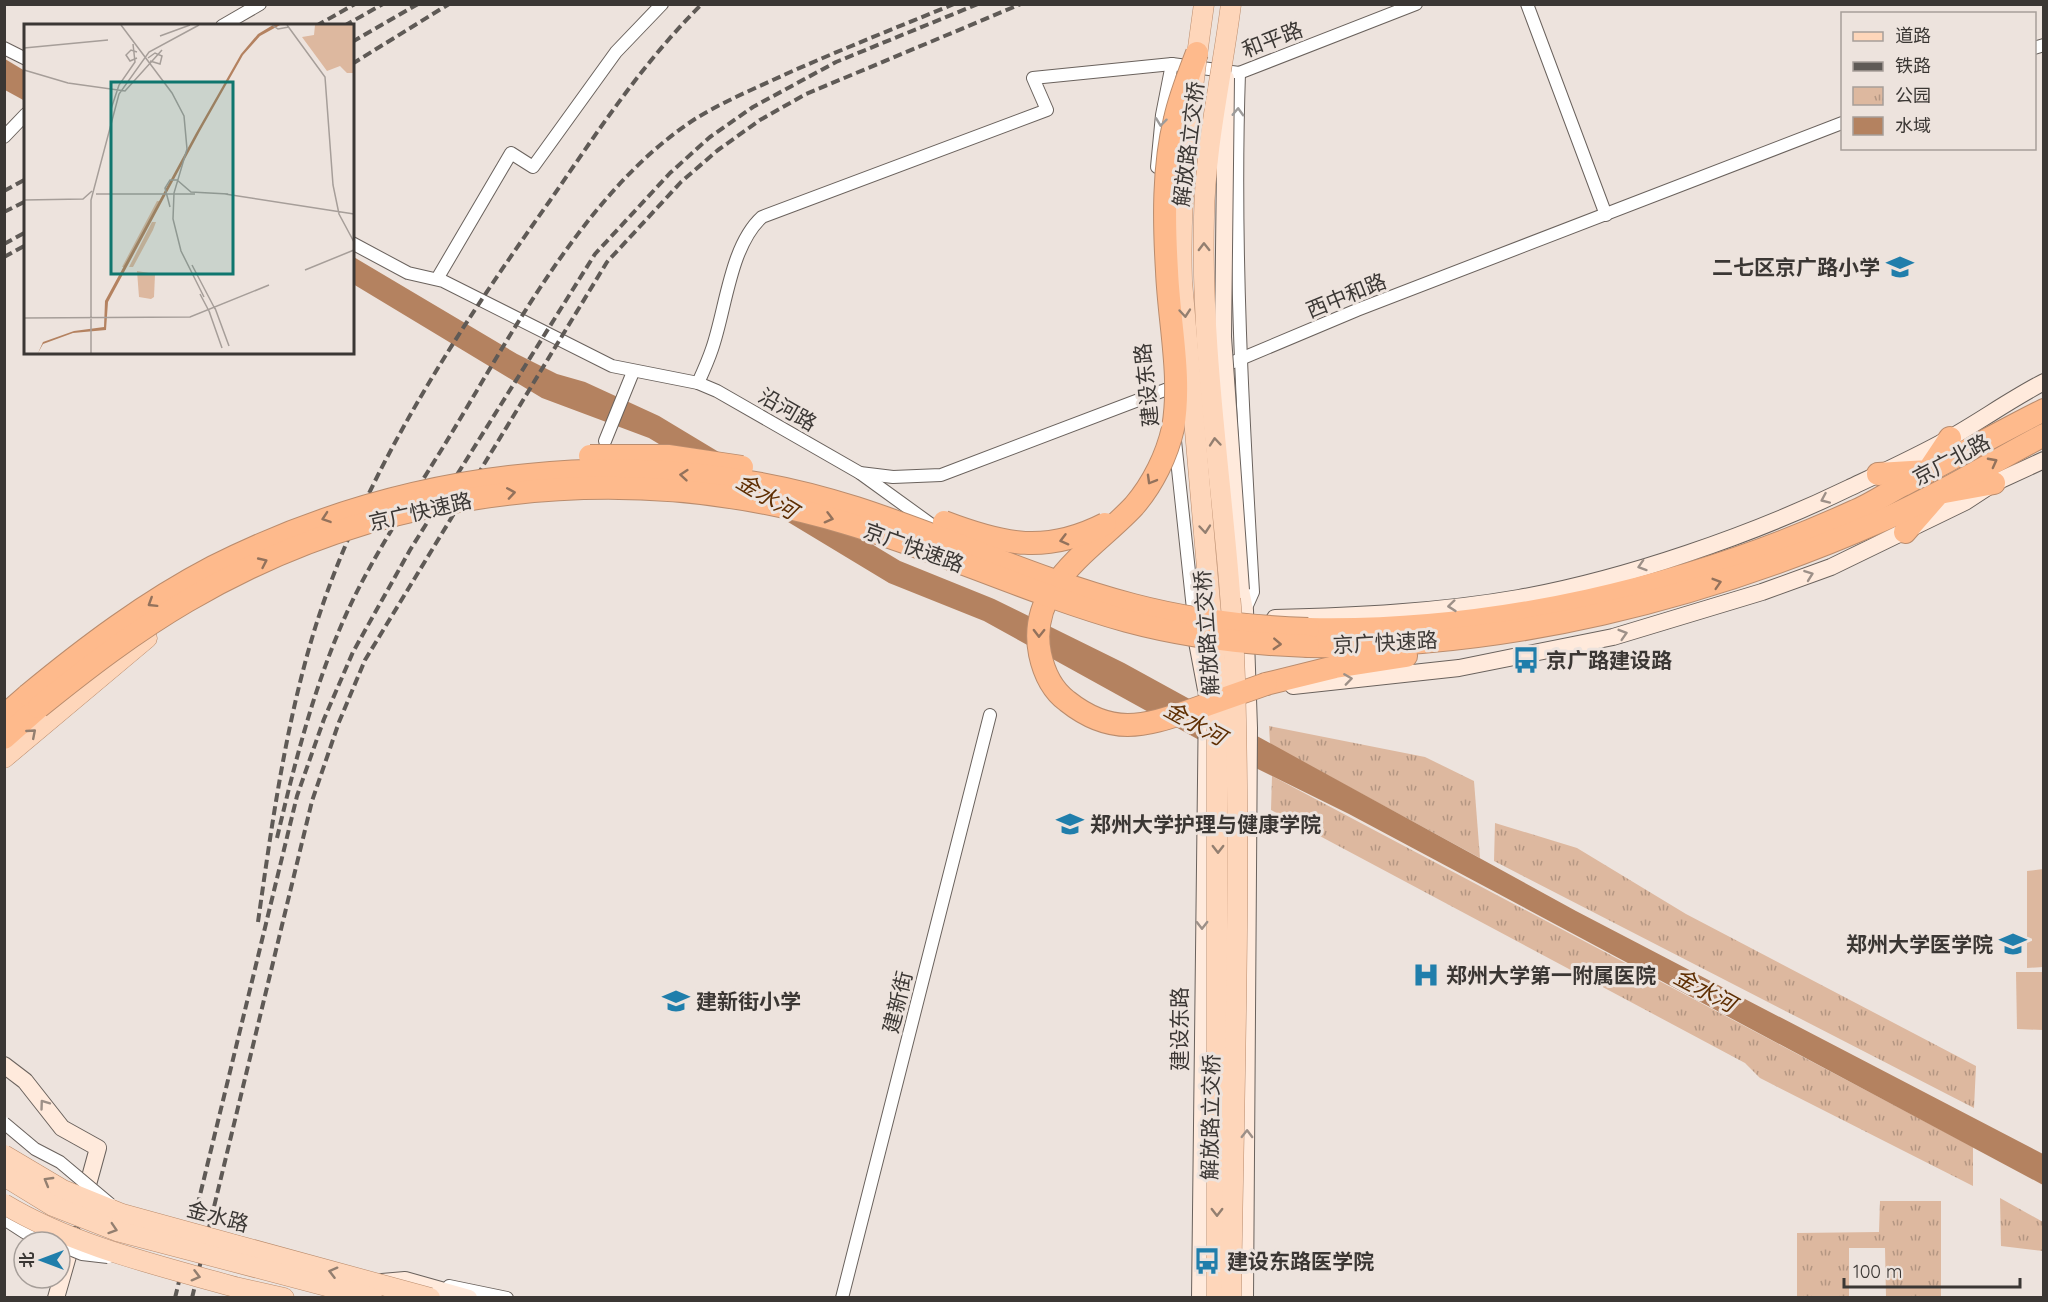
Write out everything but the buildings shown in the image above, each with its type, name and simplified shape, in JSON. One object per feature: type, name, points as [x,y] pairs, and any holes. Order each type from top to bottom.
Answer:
[{"type":"highway","points":[[1197,53],[1175,118],[1166,201],[1167,270],[1175,373],[1174,419],[1162,462],[1134,505],[1070,566],[1051,590],[1039,624],[1039,647],[1044,672],[1052,686],[1084,714],[1114,725],[1154,723],[1266,684],[1335,667],[1492,645],[1606,623],[1639,614],[1673,596]]},
{"type":"highway","name":"京广北路","points":[[1862,518],[1928,471],[2043,410]]},
{"type":"highway","name":"京广北路","points":[[1862,518],[2043,435]]},
{"type":"highway","points":[[1878,474],[1928,471],[1950,438]]},
{"type":"highway","points":[[491,479],[516,463],[623,455],[693,458],[805,481],[878,500],[970,532],[1029,543],[1051,544],[1086,533],[1134,505]]},
{"type":"highway","name":"京广快速路","points":[[4,716],[109,632],[177,587],[288,532],[357,508],[526,473],[611,471],[718,478],[752,483],[853,507],[1134,605],[1209,621],[1308,629],[1375,628],[1460,621],[1584,601],[1862,518]]},
{"type":"highway","points":[[1905,532],[1939,493],[1994,483]]},
{"type":"highway","name":"京广快速路","points":[[4,738],[66,685],[119,645],[222,582],[295,548],[361,525],[451,503],[528,490],[611,488],[716,495],[848,523],[1121,619],[1180,633],[1243,642],[1343,646],[1462,638],[1553,624],[1641,606],[1768,566],[1862,518]]},
{"type":"main road","name":"解放路立交桥","points":[[1204,4],[1184,158],[1182,281],[1212,605],[1210,696],[1217,1298]]},
{"type":"main road","name":"解放路立交桥","points":[[1231,4],[1209,140],[1203,221],[1209,381],[1232,621],[1235,681],[1236,960],[1231,1298]]},
{"type":"main road","points":[[4,758],[128,653],[222,582]]},
{"type":"main road","name":"金水路","points":[[4,1155],[63,1190],[122,1214],[373,1290]]},
{"type":"main road","name":"金水路","points":[[4,1176],[53,1206],[117,1231],[373,1290],[430,1298]]},
{"type":"main road","points":[[4,1204],[27,1217],[77,1238],[153,1264],[284,1298]]},
{"type":"street","points":[[225,24],[260,4]]},
{"type":"street","points":[[437,279],[511,153],[533,167],[616,52],[662,4]]},
{"type":"street","name":"和平路","points":[[698,383],[712,350],[740,250],[749,230],[762,217],[1047,110],[1033,78],[1172,64],[1239,73],[1416,4]]},
{"type":"street","points":[[1527,4],[1606,215]]},
{"type":"street","points":[[1226,41],[1223,337],[1241,590],[1245,614],[1249,728],[1245,1298]]},
{"type":"street","points":[[4,48],[24,58]]},
{"type":"street","name":"建设东路","points":[[1172,64],[1162,115],[1156,186],[1160,301],[1194,629],[1210,696],[1205,761],[1200,1298]]},
{"type":"street","points":[[1239,73],[1236,185],[1241,359],[1252,592],[1245,614]]},
{"type":"street","points":[[4,137],[24,116]]},
{"type":"street","name":"西中和路","points":[[860,473],[893,477],[941,475],[1169,388],[1358,310],[1841,123]]},
{"type":"street","name":"沿河路","points":[[354,244],[408,273],[437,279],[579,351],[633,372],[698,383],[717,391],[860,473],[921,518],[999,567],[1086,599],[1194,629]]},
{"type":"street","points":[[605,441],[633,372]]},
{"type":"street","points":[[1193,609],[1245,614],[1391,612],[1528,596],[1616,574],[1710,544],[1804,509],[1950,438],[2043,382]]},
{"type":"street","points":[[1994,483],[2043,460]]},
{"type":"street","points":[[1210,696],[1459,668],[1613,638],[1762,592],[1831,567],[1905,532]]},
{"type":"street","name":"建新街","points":[[842,1298],[990,715]]},
{"type":"street","points":[[4,1065],[25,1081],[62,1128],[98,1148],[56,1298]]},
{"type":"street","points":[[4,1123],[35,1149],[60,1162],[122,1214]]},
{"type":"street","points":[[4,1219],[21,1230]]},
{"type":"street","points":[[72,1250],[82,1254],[153,1264]]},
{"type":"street","points":[[405,1280],[469,1298]]},
{"type":"street","points":[[373,1290],[405,1280],[480,1290],[507,1298]]},
{"type":"street","points":[[235,1287],[272,1298]]},
{"type":"green space","points":[[1269,726],[1425,757],[1474,781],[1480,858],[1270,744]]},
{"type":"green space","points":[[1272,776],[1973,1147],[1973,1186],[1760,1078],[1745,1063],[1271,810]]},
{"type":"green space","points":[[1495,823],[1577,848],[1686,914],[1976,1066],[1974,1108],[1494,861]]},
{"type":"green space","points":[[2043,869],[2043,967],[2027,968],[2027,871]]},
{"type":"green space","points":[[2016,972],[2043,972],[2043,1030],[2017,1029]]},
{"type":"green space","points":[[2000,1198],[2043,1222],[2043,1251],[2001,1246]]},
{"type":"green space","points":[[1880,1201],[1941,1201],[1941,1297],[1886,1297],[1885,1248],[1849,1248],[1849,1297],[1797,1297],[1797,1233],[1879,1232]]},
{"type":"water","points":[[5,59],[24,70],[24,100],[5,90]]},
{"type":"water","name":"金水河","points":[[354,257],[517,354],[557,374],[585,382],[659,416],[900,561],[994,599],[1124,663],[1576,911],[2043,1154],[2043,1185],[1349,814],[1201,741],[984,621],[889,583],[649,438],[542,398],[354,285]]},
{"type":"railway","points":[[320,24],[355,4]]},
{"type":"railway","points":[[348,24],[383,4]]},
{"type":"railway","points":[[354,41],[418,4]]},
{"type":"railway","points":[[354,63],[449,4]]},
{"type":"railway","points":[[258,922],[288,735],[305,661],[336,568],[360,512],[416,405],[514,251],[659,50],[702,4]]},
{"type":"railway","points":[[277,838],[312,704],[352,602],[390,533],[497,357],[554,267],[585,224],[655,149],[695,119],[786,74],[954,4]]},
{"type":"railway","points":[[175,1298],[297,796],[324,719],[353,652],[410,550],[595,254],[670,173],[710,137],[753,107],[836,62],[978,4]]},
{"type":"railway","points":[[192,1298],[312,801],[339,722],[365,660],[607,262],[681,182],[718,150],[760,120],[806,94],[1021,4]]},
{"type":"railway","points":[[4,191],[24,180]]},
{"type":"railway","points":[[4,212],[24,202]]},
{"type":"railway","points":[[4,244],[24,233]]},
{"type":"railway","points":[[4,257],[24,246]]},
{"type":"place","name":"二七区京广路小学","points":[[1900,267]]},
{"type":"place","name":"京广路建设路","points":[[1526,660]]},
{"type":"place","name":"郑州大学护理与健康学院","points":[[1070,824]]},
{"type":"place","name":"郑州大学医学院","points":[[2013,944]]},
{"type":"place","name":"郑州大学第一附属医院","points":[[1426,975]]},
{"type":"place","name":"建新街小学","points":[[676,1001]]},
{"type":"place","name":"建设东路医学院","points":[[1207,1261]]}]
